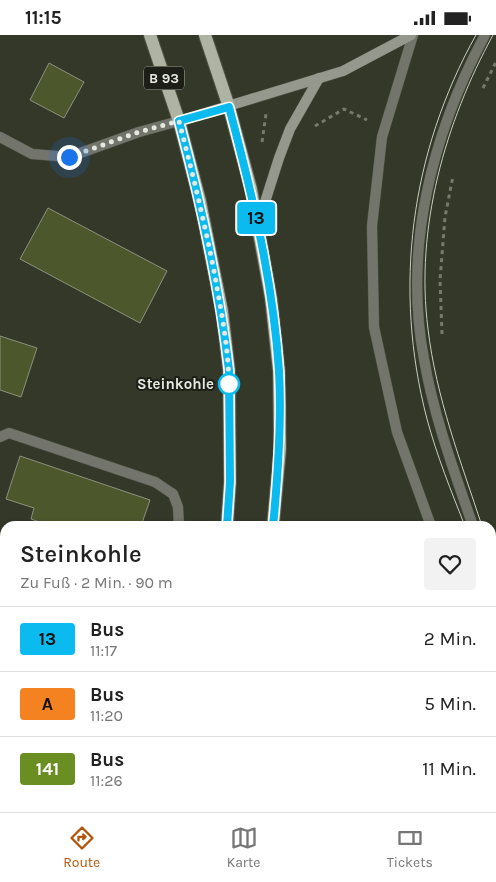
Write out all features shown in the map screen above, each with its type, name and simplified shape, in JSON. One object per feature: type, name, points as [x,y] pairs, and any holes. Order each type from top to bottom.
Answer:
[{"type":"main road","name":"B 93","points":[[150,35],[179,121],[200,201],[222,311],[228,362],[230,482],[227,521]]},
{"type":"main road","points":[[205,35],[229,107],[251,189],[271,298],[279,371],[280,449],[273,521]]},
{"type":"main road","points":[[179,121],[343,71],[412,35]]},
{"type":"main road","points":[[258,226],[290,129],[319,78]]},
{"type":"street","points":[[412,35],[382,137],[372,226],[374,327],[397,432],[429,521]]},
{"type":"street","points":[[471,521],[446,449],[429,385],[417,304],[422,217],[439,140],[466,70],[484,35]]},
{"type":"street","points":[[0,137],[32,154],[69,157],[139,132],[179,121]]},
{"type":"street","points":[[0,437],[9,433],[155,482],[173,494],[178,507],[179,521]]},
{"type":"path","points":[[482,89],[496,62]]},
{"type":"path","points":[[262,143],[269,93]]},
{"type":"path","points":[[442,340],[440,280],[445,217],[453,175]]},
{"type":"building","points":[[49,63],[84,82],[64,118],[30,100]]},
{"type":"building","points":[[48,208],[167,271],[140,323],[20,259]]},
{"type":"building","points":[[0,336],[37,348],[21,397],[0,390]]},
{"type":"building","points":[[20,456],[150,500],[143,521],[37,521],[31,519],[34,508],[6,499]]},
{"type":"tram line","points":[[463,521],[449,487],[427,419],[417,370],[411,321],[410,271],[414,223],[423,174],[436,127],[454,80],[476,35]]},
{"type":"tram line","points":[[480,521],[443,404],[428,329],[425,291],[430,215],[438,177],[448,140],[461,104],[493,35]]},
{"type":"bus line","name":"13","points":[[227,521],[230,482],[229,370],[222,311],[200,201],[179,121],[229,107],[251,189],[271,298],[279,371],[280,449],[273,521]]},
{"type":"place","name":"Steinkohle","points":[[229,384]]},
{"type":"route","points":[[69,157],[139,132],[179,121],[200,201],[222,311],[229,370],[229,389],[229,384]]}]
